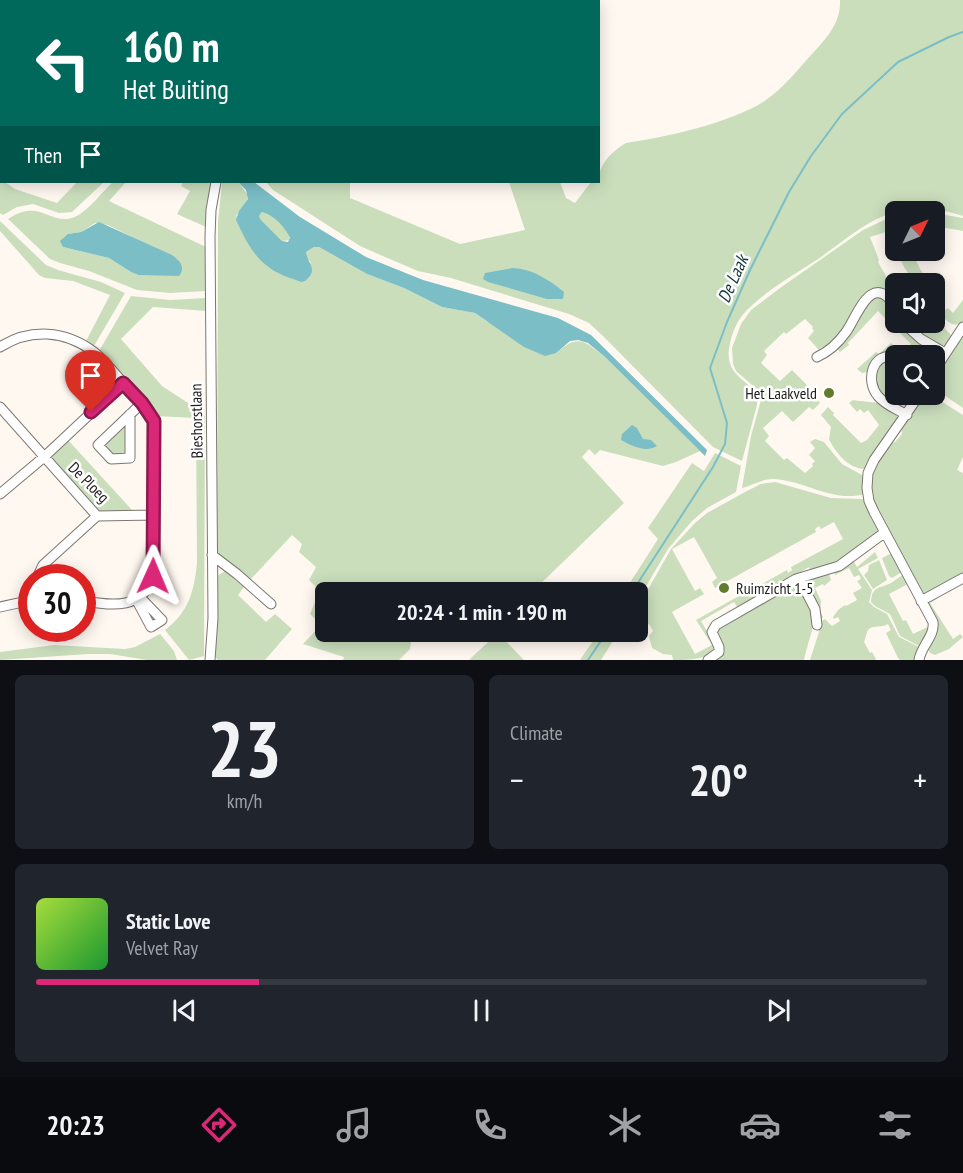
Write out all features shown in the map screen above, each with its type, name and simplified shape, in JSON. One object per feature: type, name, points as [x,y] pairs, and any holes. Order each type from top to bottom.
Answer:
[{"type":"street","name":"Bieshorstlaan","points":[[210,660],[213,630],[213,573],[210,247],[211,210],[216,183]]},
{"type":"street","points":[[817,357],[844,335],[867,298],[874,295],[885,297]]},
{"type":"street","points":[[945,352],[963,327]]},
{"type":"street","points":[[912,333],[929,344]]},
{"type":"street","points":[[0,347],[26,335],[47,334],[69,338],[95,352],[142,403],[154,421],[153,576],[151,582],[137,598],[116,605],[96,603]]},
{"type":"street","points":[[885,356],[878,360],[872,370],[871,381],[874,391],[885,402]]},
{"type":"street","points":[[0,494],[44,457],[123,383]]},
{"type":"street","points":[[129,414],[130,458],[111,459],[98,445],[129,414],[142,403]]},
{"type":"street","points":[[890,405],[907,415]]},
{"type":"street","points":[[913,405],[879,452],[868,476],[869,501],[934,625],[919,660]]},
{"type":"street","name":"De Ploeg","points":[[0,407],[97,516],[154,515]]},
{"type":"street","points":[[44,564],[97,516]]},
{"type":"street","points":[[708,660],[719,652],[712,632],[716,625],[799,578],[839,566],[884,533]]},
{"type":"street","points":[[212,555],[271,604]]},
{"type":"street","points":[[213,573],[227,567]]},
{"type":"street","points":[[799,578],[815,609],[817,625]]},
{"type":"street","points":[[921,601],[963,578]]},
{"type":"street","points":[[0,607],[18,603]]},
{"type":"green space","points":[[840,0],[963,0],[963,216],[945,212],[945,201],[885,201],[885,216],[856,231],[773,288],[744,313],[733,334],[729,356],[735,373],[753,390],[756,396],[757,405],[742,461],[713,447],[589,323],[569,314],[451,278],[418,271],[385,257],[360,246],[273,190],[267,183],[350,183],[350,198],[460,244],[525,230],[509,183],[560,183],[566,198],[575,203],[590,183],[600,183],[600,172],[607,159],[626,143],[699,128],[753,108],[766,100],[822,43],[838,16]]},
{"type":"green space","points":[[0,183],[6,183],[15,189],[57,203],[76,183],[103,183],[72,212],[59,213],[33,204],[17,207],[3,215],[0,213]]},
{"type":"green space","points":[[112,183],[125,183],[109,201],[206,247],[206,291],[170,293],[137,290],[89,271],[60,263],[50,259],[8,219],[19,213],[37,211],[66,219],[75,217]],"holes":[[[95,223],[108,225],[178,260],[131,272],[109,258],[63,247],[68,234],[81,232]]]},
{"type":"green space","points":[[182,183],[211,183],[206,227],[177,214],[190,191],[181,186]]},
{"type":"green space","points":[[222,183],[239,183],[248,195],[247,203],[236,216],[312,264],[306,252],[319,247],[367,274],[404,288],[442,307],[475,313],[486,321],[556,353],[575,341],[591,346],[604,356],[700,451],[663,466],[600,450],[595,455],[589,449],[582,457],[624,503],[542,582],[315,582],[315,586],[309,580],[316,567],[299,552],[302,544],[292,535],[249,581],[217,554],[218,222]]},
{"type":"green space","points":[[262,212],[280,222],[290,240],[282,241],[261,220],[259,216]]},
{"type":"green space","points":[[945,215],[963,218],[963,231],[945,228]]},
{"type":"green space","points":[[885,220],[885,232],[870,237],[878,262],[885,274],[885,299],[873,293],[849,325],[825,350],[822,347],[819,350],[808,338],[814,331],[805,319],[786,334],[784,332],[764,351],[767,355],[761,363],[780,381],[792,370],[820,403],[813,410],[809,407],[793,422],[782,411],[763,428],[769,436],[765,441],[784,460],[787,458],[805,473],[815,461],[809,455],[815,448],[810,442],[815,439],[824,442],[842,464],[864,476],[865,494],[841,496],[773,479],[742,488],[751,436],[761,400],[759,391],[736,371],[733,364],[732,348],[741,324],[751,310],[863,230]]},
{"type":"green space","points":[[0,221],[46,265],[101,282],[125,293],[94,346],[86,341],[110,295],[73,281],[45,278],[39,275],[0,231]]},
{"type":"green space","points":[[901,261],[916,261],[923,273],[908,273]]},
{"type":"green space","points":[[131,296],[170,300],[206,298],[206,311],[153,307],[121,339],[162,386],[205,414],[204,656],[189,660],[165,630],[185,608],[192,592],[196,573],[196,418],[155,416],[99,351]]},
{"type":"green space","points":[[876,297],[885,301],[885,318],[878,311],[848,343],[849,345],[840,352],[835,347],[860,310]]},
{"type":"green space","points":[[963,300],[963,321],[956,325],[945,319],[945,310],[948,308],[953,313]]},
{"type":"green space","points":[[945,329],[951,335],[950,339],[944,345],[938,345],[920,333],[945,333]]},
{"type":"green space","points":[[900,333],[910,333],[923,345],[911,344]]},
{"type":"green space","points":[[963,333],[963,408],[945,396],[945,360]]},
{"type":"green space","points":[[885,348],[885,360],[867,372],[862,373],[857,369],[876,352],[879,354]]},
{"type":"green space","points":[[885,360],[885,398],[875,389],[876,367]]},
{"type":"green space","points":[[853,400],[886,405],[891,408],[898,419],[866,469],[854,467],[839,454],[829,439],[831,427],[821,415],[828,407],[861,443],[867,440],[879,425],[868,410],[864,413],[860,409],[857,412],[849,403]]},
{"type":"green space","points":[[945,404],[963,415],[963,457],[957,470],[963,473],[963,575],[928,594],[924,594],[873,501],[871,479],[875,465],[902,434],[901,428],[917,405]]},
{"type":"green space","points":[[128,418],[128,457],[111,458],[101,445]]},
{"type":"green space","points":[[67,439],[133,511],[99,512],[48,456]]},
{"type":"green space","points":[[715,453],[741,466],[736,492],[707,508],[692,521],[668,549],[648,583],[630,582],[658,539],[648,528],[692,463],[704,471]]},
{"type":"green space","points":[[775,482],[831,498],[863,499],[878,527],[878,532],[837,563],[812,572],[809,567],[738,608],[734,602],[701,621],[715,645],[713,650],[705,656],[673,660],[672,655],[663,654],[652,648],[649,636],[653,631],[648,624],[648,589],[671,549],[695,523],[707,513],[761,484]],"holes":[[[834,522],[843,539],[791,567],[792,570],[788,573],[787,570],[751,590],[752,593],[748,595],[746,592],[696,620],[712,645],[695,654],[672,612],[704,594],[700,588],[695,591],[672,549],[694,537],[717,578],[712,582],[715,588],[816,532],[815,529],[819,526],[821,529]]]},
{"type":"green space","points":[[875,552],[878,558],[858,569],[872,590],[869,602],[887,614],[899,637],[919,647],[915,660],[898,658],[886,633],[891,630],[888,624],[868,630],[864,642],[875,660],[810,660],[819,632],[819,623],[825,619],[832,626],[840,621],[838,617],[834,619],[833,617],[845,605],[857,600],[853,593],[862,588],[857,581],[861,579],[859,575],[854,577],[849,568],[835,575],[834,572],[853,560],[857,567]]},
{"type":"green space","points":[[892,553],[902,572],[892,578],[882,558]]},
{"type":"green space","points":[[879,560],[887,580],[873,589],[864,575],[869,565]]},
{"type":"green space","points":[[225,571],[244,587],[238,595],[266,622],[275,614],[292,629],[265,660],[218,660],[215,657],[217,576]]},
{"type":"green space","points":[[829,574],[831,580],[824,586],[823,584],[815,588],[821,601],[820,611],[823,617],[821,619],[807,584],[811,578]]},
{"type":"green space","points":[[903,575],[908,584],[889,594],[903,621],[906,620],[913,634],[930,626],[919,646],[900,636],[890,614],[871,602],[875,590]]},
{"type":"green space","points":[[793,584],[799,586],[813,616],[812,630],[804,660],[714,660],[725,652],[717,638],[717,629]]},
{"type":"green space","points":[[937,595],[938,598],[930,603],[953,639],[960,634],[963,637],[949,649],[935,655],[930,653],[927,647],[935,634],[928,603]]},
{"type":"green space","points":[[315,602],[315,619],[310,614]]},
{"type":"green space","points":[[315,631],[315,642],[411,642],[410,649],[399,660],[343,660],[344,657],[303,644]]},
{"type":"green space","points":[[160,634],[174,651],[177,660],[147,660],[110,654],[88,654],[0,660],[0,652],[54,645],[125,649],[135,647]]},
{"type":"green space","points":[[488,642],[507,642],[524,660],[469,660]]},
{"type":"green space","points":[[592,642],[612,642],[601,660],[580,660]]},
{"type":"water","points":[[239,183],[255,183],[300,217],[366,257],[423,280],[558,318],[591,335],[707,450],[705,456],[588,343],[578,340],[570,341],[556,353],[545,356],[524,347],[475,313],[442,307],[404,288],[367,274],[319,247],[306,252],[312,270],[305,281],[301,282],[281,274],[264,264],[254,253],[236,220],[239,211],[248,199],[246,190]],"holes":[[[262,212],[275,219],[290,238],[288,242],[282,241],[259,216]]]},
{"type":"water","points":[[99,222],[172,255],[181,264],[182,270],[179,276],[139,275],[109,258],[63,247],[60,241],[68,234],[81,232]]},
{"type":"water","points":[[513,268],[527,270],[547,279],[564,292],[563,299],[547,299],[483,279],[485,273]]},
{"type":"water","points":[[632,425],[637,428],[643,439],[651,440],[657,446],[644,449],[621,440],[622,434]]},
{"type":"waterway","name":"De Laak","points":[[638,582],[713,467],[725,444],[727,423],[710,368],[750,270],[789,192],[811,156],[842,114],[898,62],[963,32]]},
{"type":"waterway","name":"De Laak","points":[[588,660],[600,642]]},
{"type":"place","name":"Het Laakveld","points":[[829,393]]},
{"type":"place","name":"Ruimzicht 1-5","points":[[724,588]]},
{"type":"route","points":[[91,412],[123,383],[142,403],[154,421],[153,576]]}]
